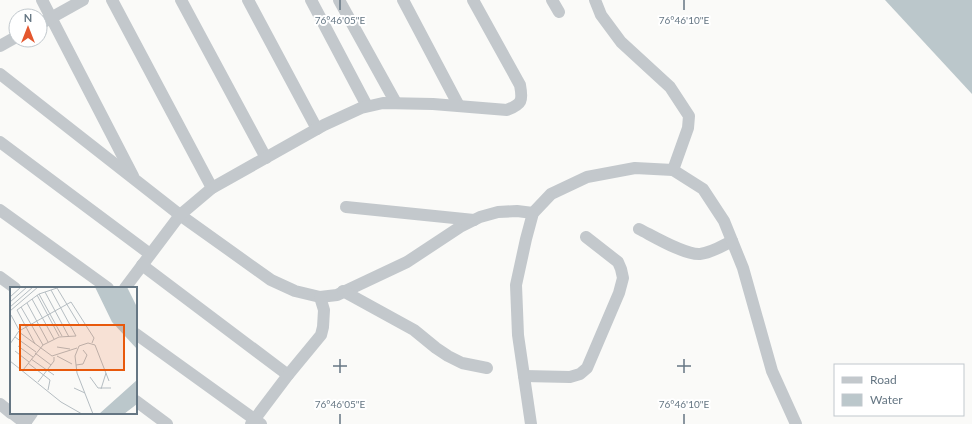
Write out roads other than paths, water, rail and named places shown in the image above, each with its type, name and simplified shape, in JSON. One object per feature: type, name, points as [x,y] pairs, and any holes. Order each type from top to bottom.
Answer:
[{"type":"street","points":[[42,0],[136,180]]},
{"type":"street","points":[[48,19],[83,0]]},
{"type":"street","points":[[112,0],[212,188]]},
{"type":"street","points":[[181,0],[266,158]]},
{"type":"street","points":[[248,0],[318,129]]},
{"type":"street","points":[[311,0],[367,106]]},
{"type":"street","points":[[339,0],[396,103]]},
{"type":"street","points":[[403,0],[459,106]]},
{"type":"street","points":[[126,287],[180,215],[212,188],[318,129],[361,108],[383,103],[433,104],[507,110],[518,106],[523,97],[520,85],[472,0]]},
{"type":"street","points":[[552,0],[559,12]]},
{"type":"street","points":[[594,0],[601,15],[621,42],[670,87],[689,116],[688,128],[673,170]]},
{"type":"street","points":[[0,74],[180,215],[271,280],[295,291],[320,297],[336,294],[407,262],[442,238],[474,220],[498,212],[517,211],[533,213]]},
{"type":"street","points":[[0,142],[150,254]]},
{"type":"street","points":[[530,424],[518,334],[516,285],[533,213],[551,194],[587,176],[635,168],[673,170],[703,189],[724,221],[743,268],[772,371],[796,424]]},
{"type":"street","points":[[346,206],[474,220]]},
{"type":"street","points":[[0,210],[107,287]]},
{"type":"street","points":[[639,229],[688,253],[700,254],[732,241]]},
{"type":"street","points":[[524,376],[570,378],[580,374],[587,368],[619,293],[623,278],[618,262],[586,237]]},
{"type":"street","points":[[142,265],[288,375]]},
{"type":"street","points":[[0,277],[14,287]]},
{"type":"street","points":[[344,291],[414,330],[448,356],[462,363],[488,368]]},
{"type":"street","points":[[137,335],[256,423],[288,375],[321,335],[324,310],[320,297]]},
{"type":"street","points":[[137,403],[166,424]]},
{"type":"street","points":[[0,404],[10,412]]},
{"type":"street","points":[[12,414],[25,424],[31,414]]},
{"type":"water","points":[[885,0],[972,0],[972,94]]}]
